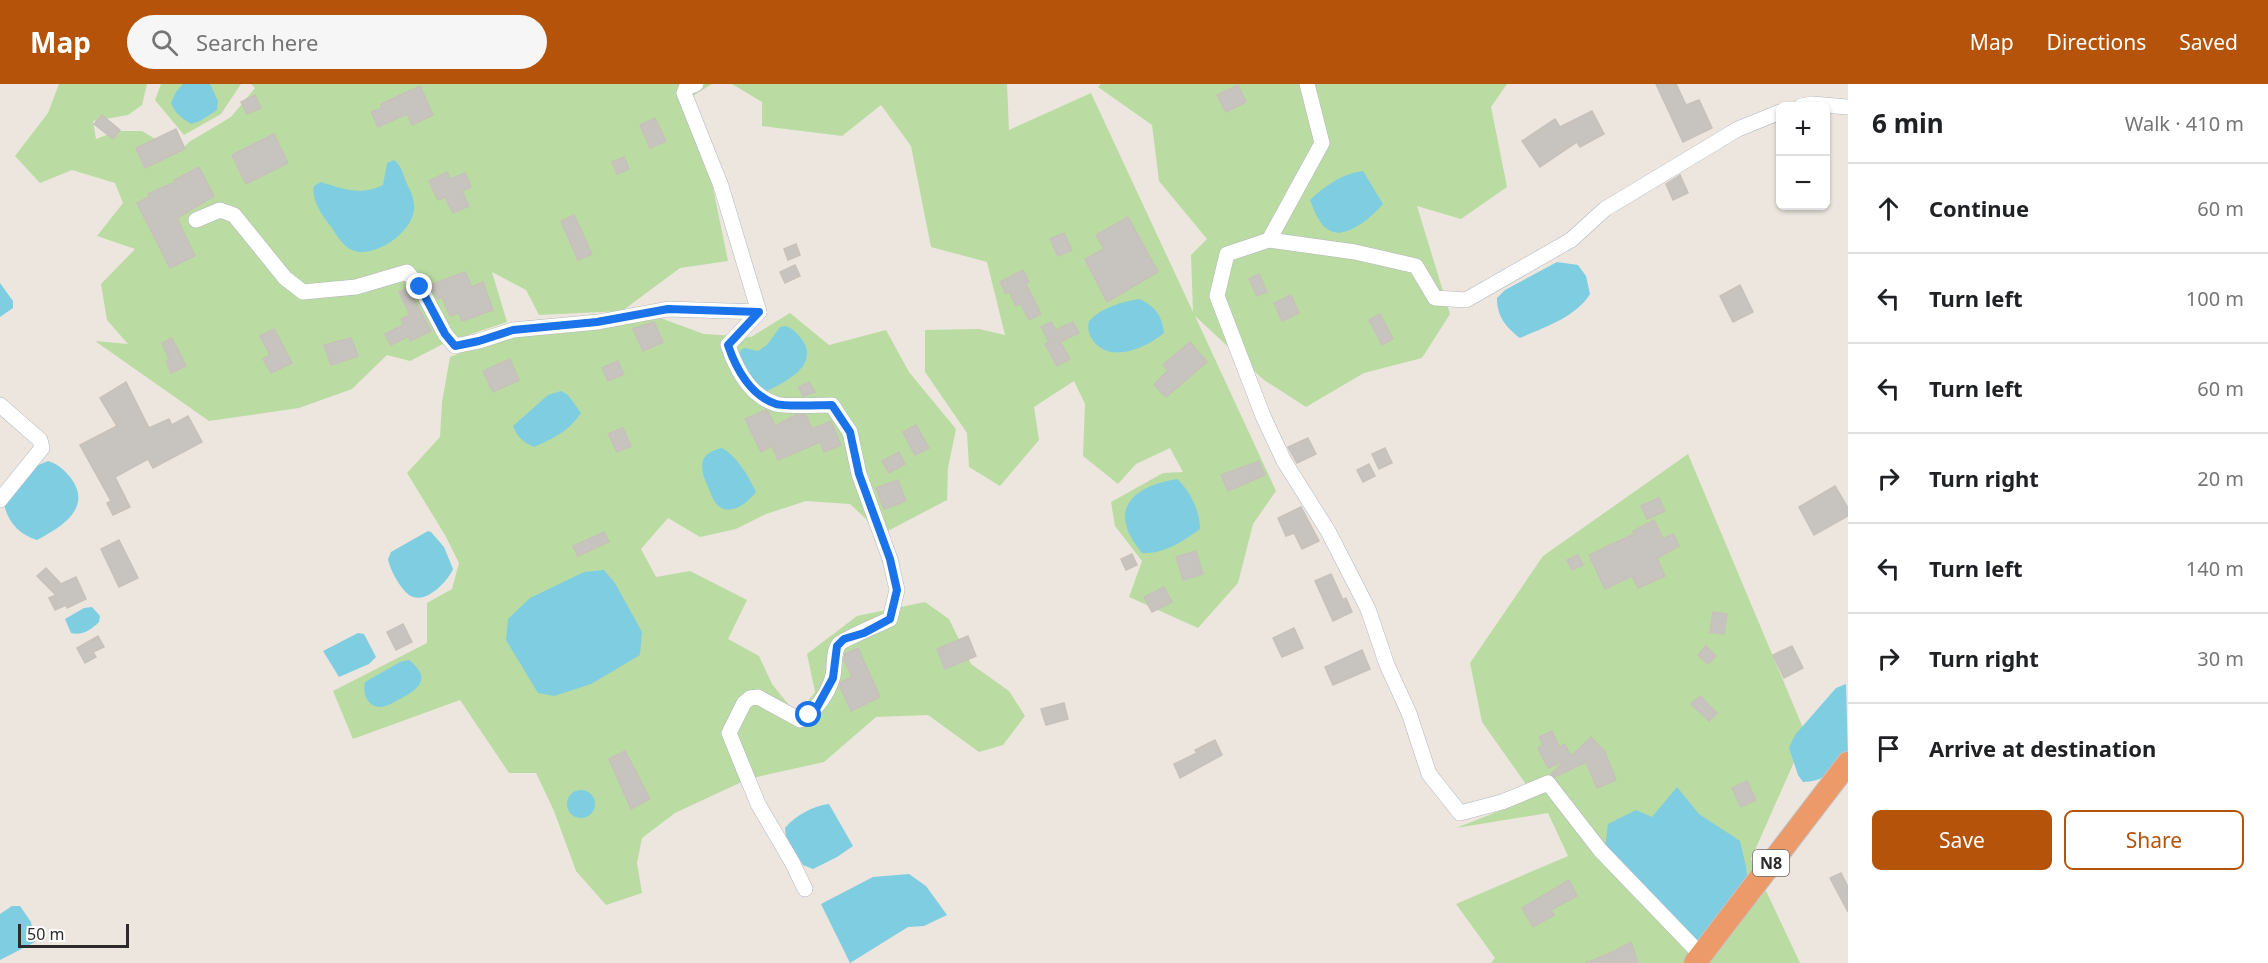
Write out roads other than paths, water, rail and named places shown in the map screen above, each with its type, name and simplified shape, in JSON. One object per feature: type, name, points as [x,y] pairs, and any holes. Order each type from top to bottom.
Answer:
[{"type":"highway","name":"N8","points":[[1698,959],[1848,763]]},
{"type":"street","points":[[696,84],[686,88],[684,93],[721,186],[759,312]]},
{"type":"street","points":[[1269,240],[1322,143],[1306,84]]},
{"type":"street","points":[[1830,106],[1848,107]]},
{"type":"street","points":[[1698,959],[1600,850],[1548,783],[1502,802],[1460,813],[1429,774],[1409,713],[1387,665],[1368,609],[1328,531],[1284,461],[1263,416],[1217,296],[1227,254],[1269,240],[1355,252],[1416,266],[1435,298],[1466,300],[1571,240],[1605,209],[1738,129],[1776,114]]},
{"type":"street","points":[[196,220],[220,210],[234,215],[285,278],[303,292],[356,287],[407,272],[420,287],[445,334],[455,346],[513,330],[597,322],[668,309],[759,312]]},
{"type":"street","points":[[759,312],[728,345],[734,363],[756,394],[778,405],[832,405],[850,432],[859,474],[890,559],[897,590],[890,619],[864,633],[844,639],[837,646],[833,678],[816,709],[800,720],[758,697],[750,698],[744,703],[729,733],[758,804],[792,862],[805,890]]},
{"type":"street","points":[[0,405],[40,440],[42,448],[0,500]]},
{"type":"water","points":[[183,84],[210,84],[218,101],[217,110],[191,124],[184,120],[171,103]]},
{"type":"water","points":[[394,160],[401,168],[412,196],[414,210],[412,219],[400,235],[382,247],[363,252],[354,251],[340,239],[320,211],[315,201],[314,186],[321,182],[359,191],[374,188],[383,185],[387,163]]},
{"type":"water","points":[[1363,171],[1383,204],[1352,229],[1337,233],[1327,229],[1318,218],[1310,200],[1335,181],[1348,174]]},
{"type":"water","points":[[1557,262],[1578,265],[1586,276],[1590,294],[1577,309],[1568,315],[1520,338],[1503,321],[1497,298],[1505,290]]},
{"type":"water","points":[[0,283],[13,301],[13,308],[0,317]]},
{"type":"water","points":[[1139,299],[1157,312],[1162,321],[1164,333],[1149,343],[1130,351],[1111,352],[1095,343],[1088,327],[1089,321],[1094,316],[1119,304]]},
{"type":"water","points":[[785,326],[797,333],[806,347],[807,355],[804,363],[792,377],[767,391],[755,388],[739,352],[744,348],[758,351],[767,345],[780,327]]},
{"type":"water","points":[[561,391],[568,395],[581,413],[576,420],[560,434],[534,447],[524,441],[513,426],[548,395]]},
{"type":"water","points":[[722,448],[738,461],[756,492],[734,509],[721,508],[716,503],[703,474],[705,458],[714,450]]},
{"type":"water","points":[[48,461],[60,467],[70,477],[78,498],[72,515],[56,529],[37,540],[25,535],[15,527],[4,503],[36,466]]},
{"type":"water","points":[[1177,479],[1193,502],[1200,529],[1180,543],[1158,551],[1142,553],[1126,525],[1125,513],[1129,503],[1147,488]]},
{"type":"water","points":[[428,531],[444,547],[453,569],[435,591],[415,598],[409,595],[399,583],[388,559],[391,552]]},
{"type":"water","points":[[604,570],[615,583],[642,632],[640,655],[591,684],[554,696],[538,693],[506,640],[508,619],[530,598],[584,572]]},
{"type":"water","points":[[92,607],[100,616],[99,622],[86,632],[71,633],[65,619],[84,608]]},
{"type":"water","points":[[358,633],[364,634],[376,657],[369,664],[339,677],[323,651]]},
{"type":"water","points":[[409,660],[420,672],[419,686],[388,705],[380,707],[369,702],[364,690],[365,682],[400,662]]},
{"type":"water","points":[[1846,684],[1848,758],[1822,778],[1803,782],[1798,775],[1789,748],[1795,735],[1836,688]]},
{"type":"water","points":[[1677,787],[1699,814],[1740,841],[1746,867],[1748,888],[1704,948],[1605,848],[1608,824],[1636,810],[1652,817]]},
{"type":"water","points":[[581,790],[591,794],[595,804],[591,814],[581,818],[571,814],[567,804],[571,794]]},
{"type":"water","points":[[829,804],[853,846],[813,869],[803,865],[786,837],[785,828],[805,812]]},
{"type":"water","points":[[909,874],[926,886],[947,915],[924,926],[908,927],[850,963],[821,904],[873,877]]},
{"type":"water","points":[[12,906],[20,906],[31,922],[35,942],[0,960],[0,914]]}]
